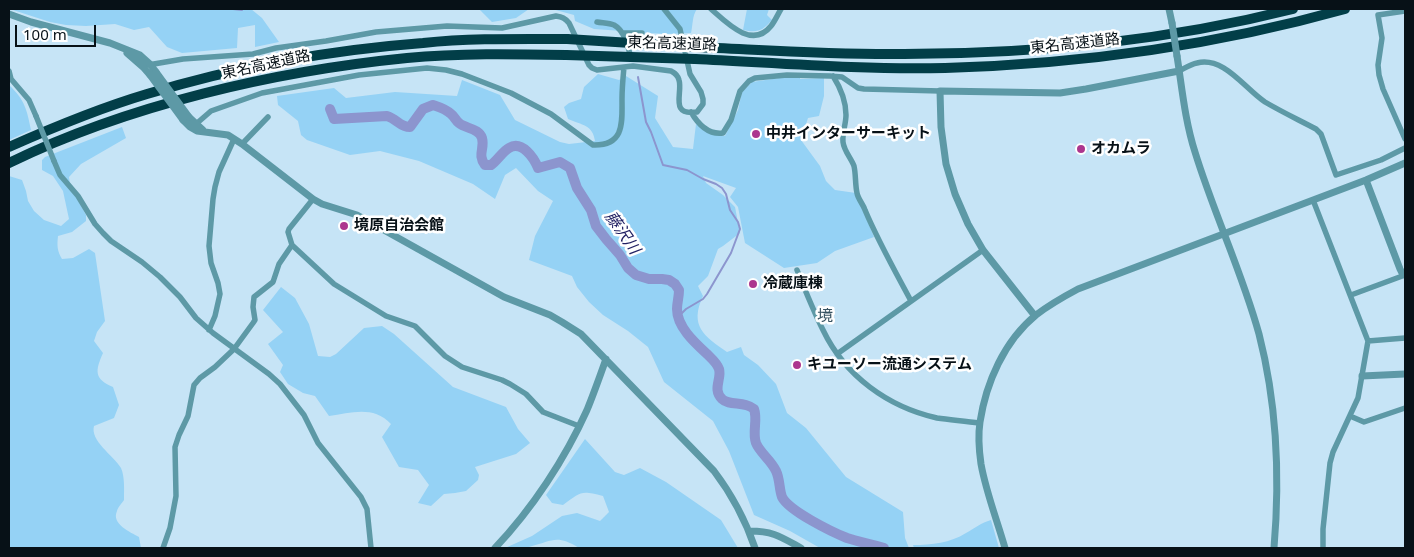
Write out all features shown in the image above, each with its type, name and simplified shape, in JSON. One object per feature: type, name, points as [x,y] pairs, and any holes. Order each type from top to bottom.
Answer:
[{"type":"highway","name":"東名高速道路","points":[[9,146],[59,125],[146,94],[218,75],[266,64],[338,52],[424,42],[567,39],[903,54],[986,53],[1131,41],[1191,31],[1293,9]]},
{"type":"highway","name":"東名高速道路","points":[[9,163],[71,136],[163,105],[218,90],[285,75],[408,58],[475,55],[566,55],[858,67],[943,68],[1021,64],[1099,57],[1167,48],[1245,34],[1345,9]]},
{"type":"street","points":[[147,65],[183,59],[253,54],[276,48],[376,32],[447,26],[502,28],[556,16],[566,18],[592,68],[597,70],[633,66],[671,71],[676,74],[680,81],[679,106],[683,110],[696,112],[703,104],[702,92],[690,74],[680,29],[664,9]]},
{"type":"street","points":[[711,9],[734,29],[750,35],[761,33],[771,26],[781,9]]},
{"type":"street","points":[[1170,9],[1188,126],[1194,151],[1244,285],[1259,335],[1269,384],[1277,448],[1277,511],[1274,548]]},
{"type":"street","points":[[1405,11],[1378,15],[1382,38],[1378,65],[1379,75],[1383,89],[1405,139]]},
{"type":"street","points":[[9,14],[31,22],[110,43],[140,55],[186,118],[190,127],[197,131],[203,130],[228,135],[313,199],[322,204],[358,215],[504,297],[550,315],[581,334],[714,471],[737,504],[756,548]]},
{"type":"street","points":[[597,22],[614,25],[622,33],[628,45],[633,66]]},
{"type":"street","points":[[622,33],[642,33]]},
{"type":"street","points":[[690,112],[699,124],[717,134],[723,133],[731,120],[740,91],[749,80],[755,78],[788,75],[833,76],[842,77],[858,88],[864,89],[1060,93],[1179,71],[1195,63],[1203,62],[1212,63],[1230,72],[1264,101],[1316,129],[1321,134],[1336,175],[1381,160],[1405,148]]},
{"type":"street","points":[[196,124],[211,111],[262,93],[359,75],[427,68],[462,74],[511,93],[551,114],[593,145],[601,145],[607,144],[618,136],[621,129],[624,67]]},
{"type":"street","points":[[9,71],[10,79],[28,100],[36,116],[60,175],[78,196],[95,224],[111,241],[160,277],[209,330],[280,384],[304,415],[318,444],[361,497],[367,509],[371,548]]},
{"type":"street","points":[[833,76],[838,84],[844,104],[846,114],[844,147],[854,166],[858,197],[911,302]]},
{"type":"street","points":[[940,92],[940,126],[946,164],[955,194],[968,224],[983,250],[1035,316]]},
{"type":"street","points":[[242,144],[268,117]]},
{"type":"street","points":[[186,118],[203,130]]},
{"type":"street","points":[[209,330],[215,316],[220,294],[211,263],[209,246],[213,198],[219,172],[234,139]]},
{"type":"street","points":[[1005,548],[981,463],[979,423],[990,380],[1001,359],[1022,328],[1057,300],[1078,289],[1405,164]]},
{"type":"street","points":[[1351,296],[1405,275],[1400,270],[1366,180]]},
{"type":"street","points":[[313,199],[288,232],[292,245],[334,284],[386,316],[415,326],[445,356],[462,367],[510,384],[526,394],[543,412],[579,426]]},
{"type":"street","points":[[1313,200],[1368,341],[1358,398],[1330,463],[1323,529],[1323,548]]},
{"type":"street","points":[[163,548],[170,528],[176,496],[175,447],[188,416],[194,385],[234,349],[255,320],[254,297],[273,282],[279,264],[292,245]]},
{"type":"street","points":[[837,354],[983,250]]},
{"type":"street","points":[[797,270],[823,331],[846,366],[862,381],[898,405],[938,418],[979,423]]},
{"type":"street","points":[[1368,341],[1405,338]]},
{"type":"street","points":[[495,548],[528,510],[548,481],[588,408],[606,359]]},
{"type":"street","points":[[1362,376],[1405,374]]},
{"type":"street","points":[[1350,416],[1364,422],[1405,408]]},
{"type":"street","points":[[750,531],[764,531],[776,534],[801,548]]},
{"type":"shaded area","points":[[10,9],[251,9],[262,18],[279,42],[255,47],[255,25],[238,28],[237,48],[182,53],[167,47],[149,27],[134,30],[115,24],[66,25],[50,22]]},
{"type":"shaded area","points":[[479,9],[529,9],[516,18],[492,22]]},
{"type":"shaded area","points":[[552,9],[697,9],[693,18],[691,33],[665,34],[594,29],[575,21],[574,15]]},
{"type":"shaded area","points":[[747,9],[769,9],[767,15],[772,20],[759,30],[743,30]]},
{"type":"shaded area","points":[[598,74],[619,80],[626,76],[658,96],[655,118],[673,147],[693,149],[696,124],[714,135],[725,136],[738,110],[742,92],[752,82],[786,77],[800,77],[800,79],[824,78],[824,96],[819,116],[808,118],[801,140],[820,166],[826,181],[835,190],[856,193],[874,237],[835,251],[817,263],[784,268],[745,243],[738,207],[730,197],[736,188],[703,176],[706,183],[723,195],[735,207],[740,233],[718,249],[708,276],[698,286],[703,296],[699,306],[698,323],[712,341],[727,352],[741,347],[744,355],[758,365],[776,384],[787,413],[806,428],[846,477],[903,512],[905,538],[909,548],[820,548],[790,531],[754,515],[729,451],[713,421],[664,382],[648,347],[603,315],[589,302],[577,287],[572,276],[529,260],[535,236],[553,201],[538,191],[516,168],[505,175],[495,199],[473,184],[419,161],[380,151],[350,155],[307,140],[301,135],[298,121],[278,105],[277,96],[334,88],[346,98],[395,92],[457,96],[462,80],[500,95],[515,120],[560,142],[569,144],[595,141],[589,129],[582,124],[568,119],[564,107],[581,99],[584,87]]},
{"type":"shaded area","points":[[9,85],[19,96],[24,106],[31,130],[9,140]]},
{"type":"shaded area","points":[[122,127],[126,138],[81,164],[69,177],[70,184],[86,215],[86,221],[72,232],[58,236],[58,245],[62,259],[73,258],[89,249],[95,253],[105,321],[97,332],[94,341],[103,353],[98,374],[102,381],[113,387],[119,405],[114,418],[94,426],[94,432],[95,437],[121,468],[124,500],[118,510],[117,520],[122,527],[139,537],[141,548],[9,548],[9,176],[22,180],[28,201],[34,211],[44,220],[61,226],[69,219],[63,191],[53,176],[42,170],[42,160],[45,157]]},
{"type":"shaded area","points":[[281,287],[295,298],[309,324],[318,356],[330,357],[336,354],[364,328],[382,326],[394,334],[453,387],[506,407],[518,429],[530,443],[516,454],[475,467],[479,475],[478,480],[466,491],[444,494],[431,506],[418,503],[429,485],[418,470],[399,467],[382,437],[391,424],[377,414],[369,412],[329,416],[315,396],[303,393],[288,384],[280,372],[283,365],[268,344],[283,332],[263,310]]},
{"type":"shaded area","points":[[585,439],[615,472],[624,475],[640,468],[666,482],[721,520],[738,548],[579,548],[565,541],[554,540],[526,548],[505,548],[532,536],[562,516],[577,513],[600,521],[609,512],[603,496],[581,493],[563,505],[552,503],[546,495]]},
{"type":"shaded area","points":[[991,520],[999,548],[914,548],[913,545],[934,544],[954,539]]},
{"type":"waterway","name":"藤沢川","points":[[233,9],[242,10]]},
{"type":"waterway","points":[[638,77],[646,122],[663,165],[687,170],[722,188],[726,194],[730,210],[740,229],[731,253],[707,294],[678,317]]},
{"type":"waterway","name":"藤沢川","points":[[330,109],[334,119],[387,116],[404,126],[410,127],[423,109],[433,105],[442,108],[459,123],[478,132],[483,142],[481,155],[485,165],[491,165],[507,149],[518,146],[527,151],[538,168],[560,162],[570,168],[577,188],[591,210],[596,226],[620,255],[628,268],[636,275],[649,279],[669,280],[679,290],[677,309],[680,322],[697,345],[718,367],[720,373],[717,388],[719,395],[725,401],[746,405],[754,409],[756,443],[776,471],[780,491],[786,503],[840,535],[884,548]]},
{"type":"place","name":"中井インターサーキット","points":[[756,134]]},
{"type":"place","name":"オカムラ","points":[[1081,149]]},
{"type":"place","name":"境原自治会館","points":[[344,226]]},
{"type":"place","name":"冷蔵庫棟","points":[[753,284]]},
{"type":"place","name":"キユーソー流通システム","points":[[797,365]]},
{"type":"district","name":"境","points":[[825,316]]}]
